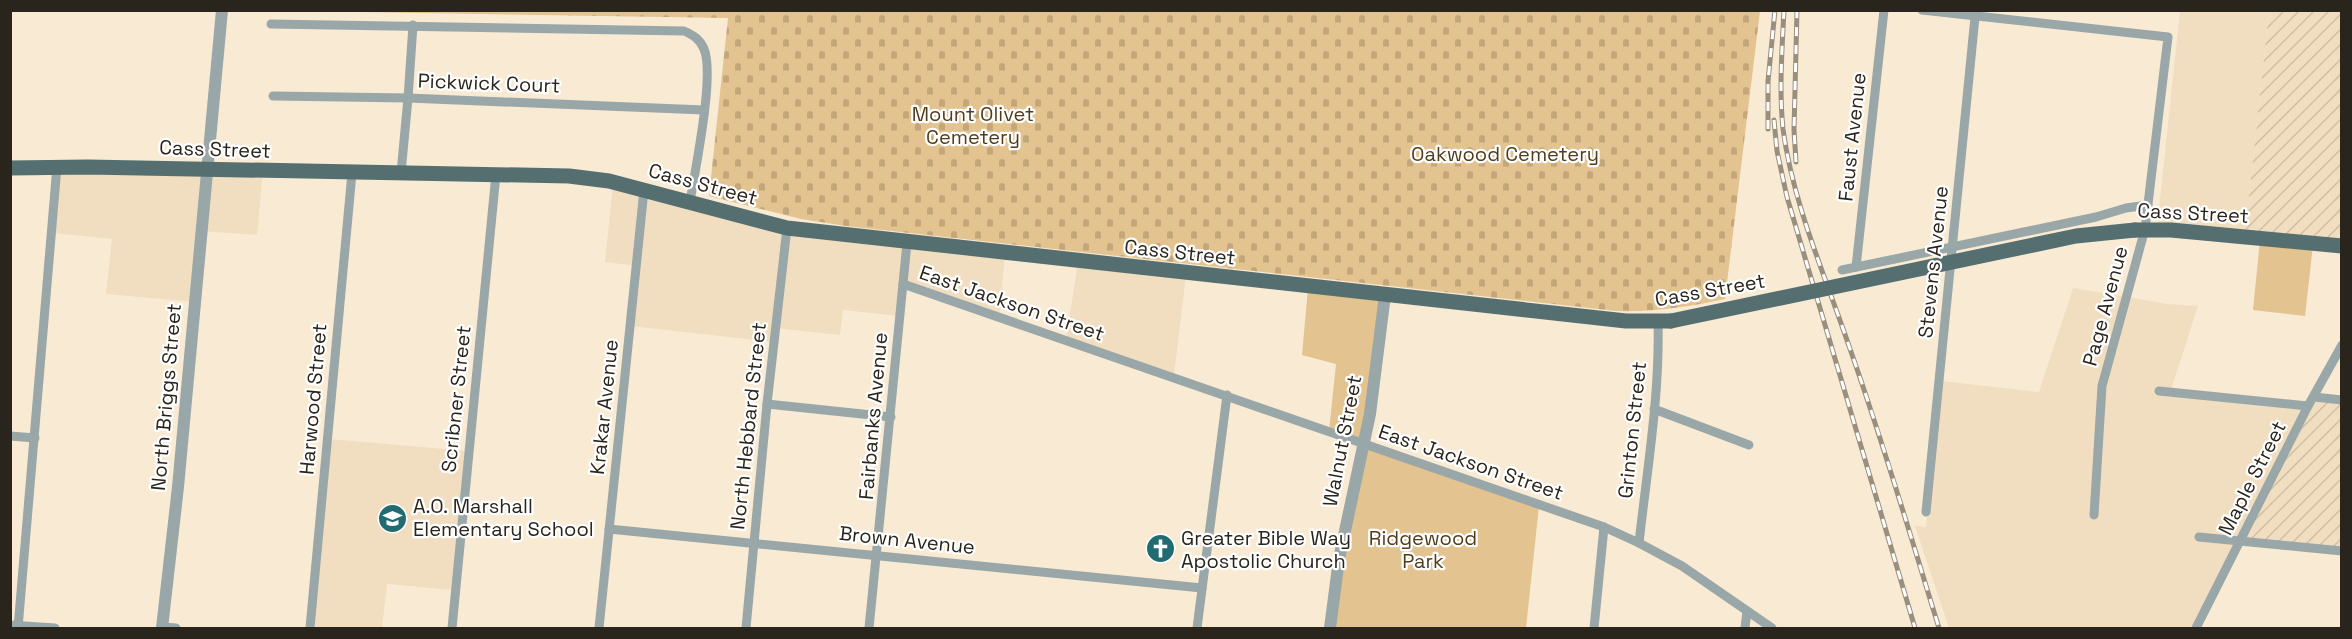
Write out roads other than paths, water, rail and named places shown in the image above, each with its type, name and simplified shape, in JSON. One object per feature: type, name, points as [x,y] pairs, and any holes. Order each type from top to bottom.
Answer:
[{"type":"main road","name":"Cass Street","points":[[10,168],[57,166],[569,176],[609,181],[787,228],[1626,321],[1664,321],[2076,236],[2140,230],[2342,246]]},
{"type":"street","name":"North Briggs Street","points":[[163,628],[222,10]]},
{"type":"street","name":"Faust Avenue","points":[[1856,267],[1884,10]]},
{"type":"street","points":[[1922,10],[1975,16]]},
{"type":"street","name":"Page Avenue","points":[[1975,16],[2168,37],[2148,205],[2102,386],[2094,515]]},
{"type":"street","name":"Stevens Avenue","points":[[1926,512],[1975,16]]},
{"type":"street","points":[[271,24],[684,31],[698,38],[705,50],[708,67],[690,202]]},
{"type":"street","points":[[400,172],[413,25]]},
{"type":"street","name":"Pickwick Court","points":[[273,96],[408,98],[704,110]]},
{"type":"street","points":[[55,628],[16,626],[35,438],[57,166]]},
{"type":"street","name":"Harwood Street","points":[[310,628],[352,173]]},
{"type":"street","name":"Scribner Street","points":[[452,628],[496,174]]},
{"type":"street","name":"Krakar Avenue","points":[[599,628],[644,190]]},
{"type":"street","points":[[1842,270],[2148,205]]},
{"type":"street","name":"North Hebbard Street","points":[[746,628],[767,404],[787,228]]},
{"type":"street","name":"Fairbanks Avenue","points":[[869,628],[878,556],[907,243]]},
{"type":"street","name":"East Jackson Street","points":[[903,284],[1604,526],[1682,566],[1772,628]]},
{"type":"street","name":"Walnut Street","points":[[1330,628],[1339,559],[1370,414],[1385,295]]},
{"type":"street","name":"Grinton Street","points":[[1639,543],[1654,409],[1658,349],[1664,321]]},
{"type":"street","name":"Maple Street","points":[[2196,628],[2342,345]]},
{"type":"street","points":[[2159,391],[2311,402],[2342,400]]},
{"type":"street","points":[[1197,628],[1227,395]]},
{"type":"street","points":[[767,404],[891,417]]},
{"type":"street","points":[[1654,409],[1749,446]]},
{"type":"street","points":[[10,436],[35,438]]},
{"type":"street","points":[[1594,628],[1604,526]]},
{"type":"street","name":"Brown Avenue","points":[[609,529],[1202,588]]},
{"type":"street","points":[[2199,537],[2342,550]]},
{"type":"street","points":[[1745,628],[1747,611]]},
{"type":"street","points":[[163,628],[176,628]]},
{"type":"railway","points":[[1768,129],[1768,81],[1775,10]]},
{"type":"railway","points":[[1784,10],[1781,70],[1782,114],[1794,185],[1873,416],[1939,628]]},
{"type":"railway","points":[[1796,162],[1794,130],[1797,10]]},
{"type":"railway","points":[[1774,120],[1777,151],[1787,197],[1915,628]]},
{"type":"place","name":"A.O. Marshall Elementary School","points":[[392,518]]},
{"type":"place","name":"Greater Bible Way Apostolic Church","points":[[1160,549]]},
{"type":"park label","name":"Mount Olivet Cemetery","points":[[973,126]]},
{"type":"park label","name":"Oakwood Cemetery","points":[[1505,154]]},
{"type":"park label","name":"Ridgewood Park","points":[[1423,550]]}]
